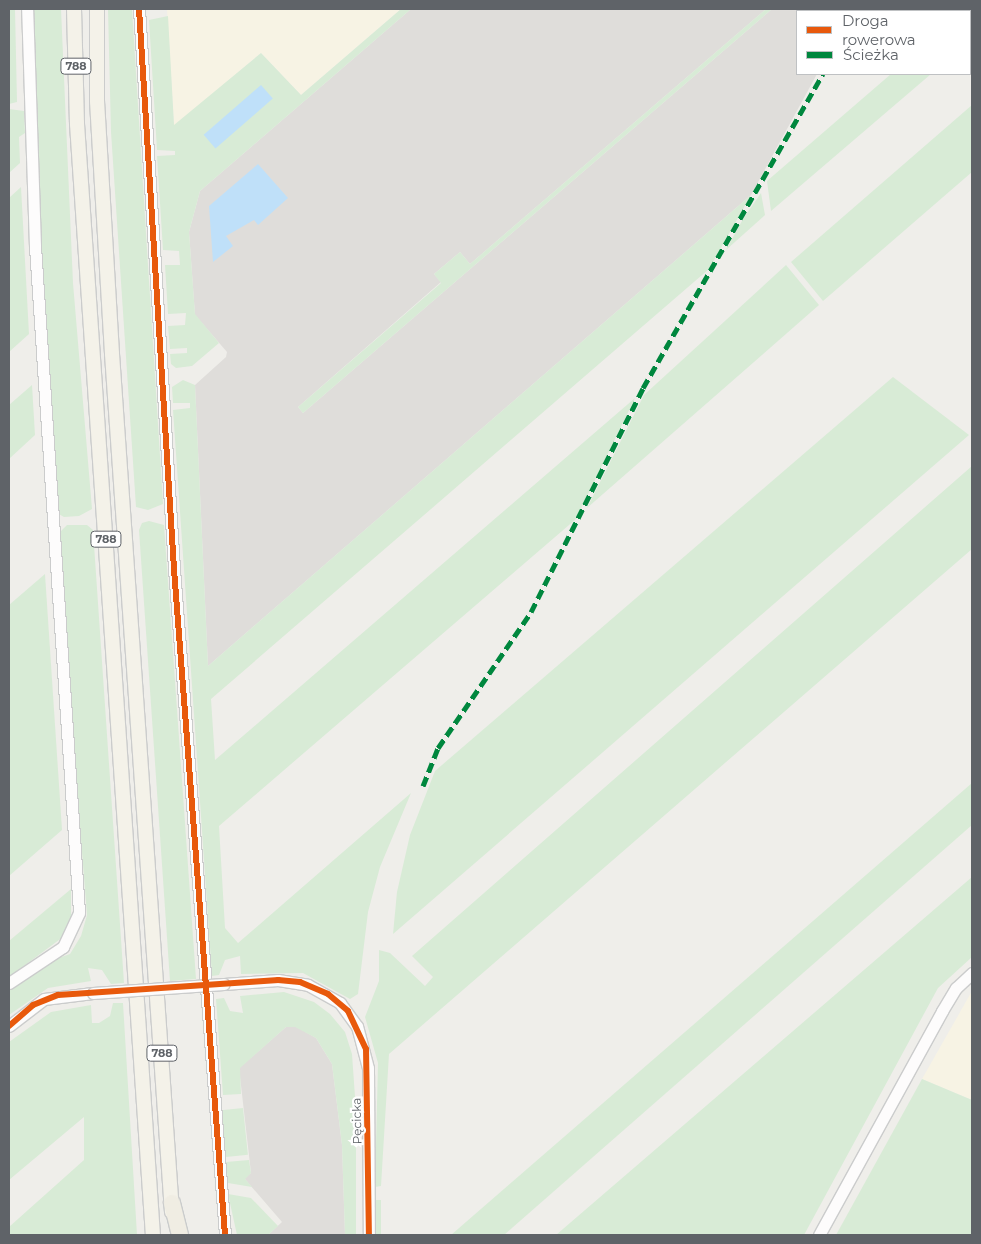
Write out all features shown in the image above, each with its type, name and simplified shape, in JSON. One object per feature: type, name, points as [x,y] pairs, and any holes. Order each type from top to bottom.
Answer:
[{"type":"highway","points":[[172,1203],[180,1235]]},
{"type":"main road","name":"788","points":[[74,9],[77,124],[153,1235]]},
{"type":"main road","name":"788","points":[[97,9],[97,101],[108,286],[173,1235]]},
{"type":"main road","points":[[149,1235],[152,1206]]},
{"type":"street","points":[[9,983],[63,947],[79,912],[35,246],[27,9]]},
{"type":"street","points":[[138,9],[176,589],[225,1235]]},
{"type":"street","points":[[819,1235],[942,1011],[956,988],[972,973]]},
{"type":"street","name":"Pęcicka","points":[[9,1026],[44,999],[93,993],[224,984],[300,982],[328,994],[348,1011],[362,1038],[367,1058],[369,1235]]},
{"type":"shaded area","points":[[167,9],[401,9],[301,95],[261,53],[174,126]]},
{"type":"shaded area","points":[[411,9],[766,9],[470,264],[460,252],[434,274],[441,282],[298,407],[303,413],[772,9],[851,9],[796,10],[796,75],[816,75],[751,195],[208,666],[195,385],[226,357],[227,352],[195,315],[189,232],[200,191]]},
{"type":"shaded area","points":[[972,991],[972,1100],[922,1079]]},
{"type":"shaded area","points":[[295,1026],[316,1038],[332,1064],[342,1145],[345,1235],[268,1235],[282,1222],[244,1178],[251,1173],[239,1068],[286,1027]]},
{"type":"green space","points":[[9,9],[15,9],[17,102],[9,104]]},
{"type":"green space","points":[[29,9],[61,9],[73,283],[92,509],[79,516],[64,517],[57,513],[32,140]]},
{"type":"green space","points":[[108,9],[132,9],[163,504],[148,510],[136,507],[111,132]]},
{"type":"green space","points":[[401,9],[411,9],[200,191],[189,232],[195,314],[219,343],[192,366],[176,368],[171,364],[170,354],[187,353],[187,348],[170,349],[168,326],[185,325],[186,313],[168,314],[165,265],[180,265],[179,251],[163,250],[157,156],[175,155],[175,151],[157,150],[149,20],[168,16],[174,125],[261,53],[301,95]]},
{"type":"green space","points":[[766,9],[772,9],[303,413],[298,407],[441,283],[434,274],[460,252],[470,264]]},
{"type":"green space","points":[[890,75],[930,75],[771,211],[767,181]]},
{"type":"green space","points":[[972,105],[972,172],[823,301],[791,262]]},
{"type":"green space","points":[[9,109],[24,111],[25,133],[19,137],[20,163],[9,173]]},
{"type":"green space","points":[[21,187],[29,334],[9,352],[9,198]]},
{"type":"green space","points":[[761,193],[765,215],[726,250],[743,219]]},
{"type":"green space","points":[[751,195],[709,269],[211,699],[215,760],[635,398],[576,519],[219,826],[225,928],[238,943],[411,793],[380,867],[368,912],[358,994],[350,999],[303,973],[241,974],[240,956],[225,960],[219,975],[212,976],[173,410],[190,408],[190,403],[173,403],[172,387],[183,380],[195,385],[208,666]]},
{"type":"green space","points":[[786,265],[819,305],[587,508],[644,395]]},
{"type":"green space","points":[[893,377],[969,435],[393,934],[397,892],[410,835],[435,771]]},
{"type":"green space","points":[[32,385],[35,435],[9,459],[9,405]]},
{"type":"green space","points":[[972,466],[972,549],[389,1054],[381,1186],[375,1187],[378,1063],[365,1017],[379,981],[379,950],[390,953],[425,986],[433,977],[412,956]]},
{"type":"green space","points":[[149,521],[164,525],[196,979],[170,981],[139,530],[142,523]]},
{"type":"green space","points":[[67,525],[87,525],[93,530],[124,983],[111,984],[102,970],[88,968],[91,981],[48,988],[9,1015],[9,989],[47,962],[70,954],[81,936],[87,915],[57,535]]},
{"type":"green space","points":[[45,574],[62,830],[9,876],[9,605]]},
{"type":"green space","points":[[972,783],[972,825],[504,1235],[451,1235]]},
{"type":"green space","points":[[972,877],[972,957],[938,988],[804,1235],[556,1235]]},
{"type":"green space","points":[[71,889],[71,919],[63,937],[9,977],[9,941]]},
{"type":"green space","points":[[284,992],[314,1002],[330,1014],[345,1032],[352,1054],[356,1111],[356,1235],[345,1235],[342,1145],[332,1064],[316,1038],[295,1027],[286,1027],[240,1068],[241,1094],[223,1095],[216,999],[224,998],[230,1011],[243,1013],[240,996]]},
{"type":"green space","points":[[113,1003],[123,1003],[137,1235],[9,1235],[9,1227],[84,1160],[84,1117],[9,1180],[9,1042],[51,1012],[91,1005],[92,1023],[99,1023],[110,1016]]},
{"type":"green space","points":[[922,1079],[972,1100],[972,1235],[836,1235]]},
{"type":"green space","points":[[243,1108],[248,1155],[226,1157],[221,1110]]},
{"type":"green space","points":[[249,1160],[251,1173],[245,1179],[252,1187],[228,1183],[226,1162]]},
{"type":"green space","points":[[228,1194],[251,1198],[278,1226],[268,1235],[237,1235]]},
{"type":"green space","points":[[374,1200],[381,1200],[381,1235],[374,1235]]},
{"type":"water","points":[[261,85],[273,99],[215,148],[204,135]]},
{"type":"water","points":[[258,164],[288,198],[258,225],[254,220],[226,236],[233,246],[213,262],[209,206]]},
{"type":"marked path","points":[[423,786],[438,748],[531,612],[643,388],[822,75]]},
{"type":"cycle path","points":[[139,9],[174,569],[225,1235]]},
{"type":"cycle path","points":[[9,1026],[33,1005],[58,995],[278,980],[300,982],[328,994],[348,1011],[366,1049],[369,1235]]}]
